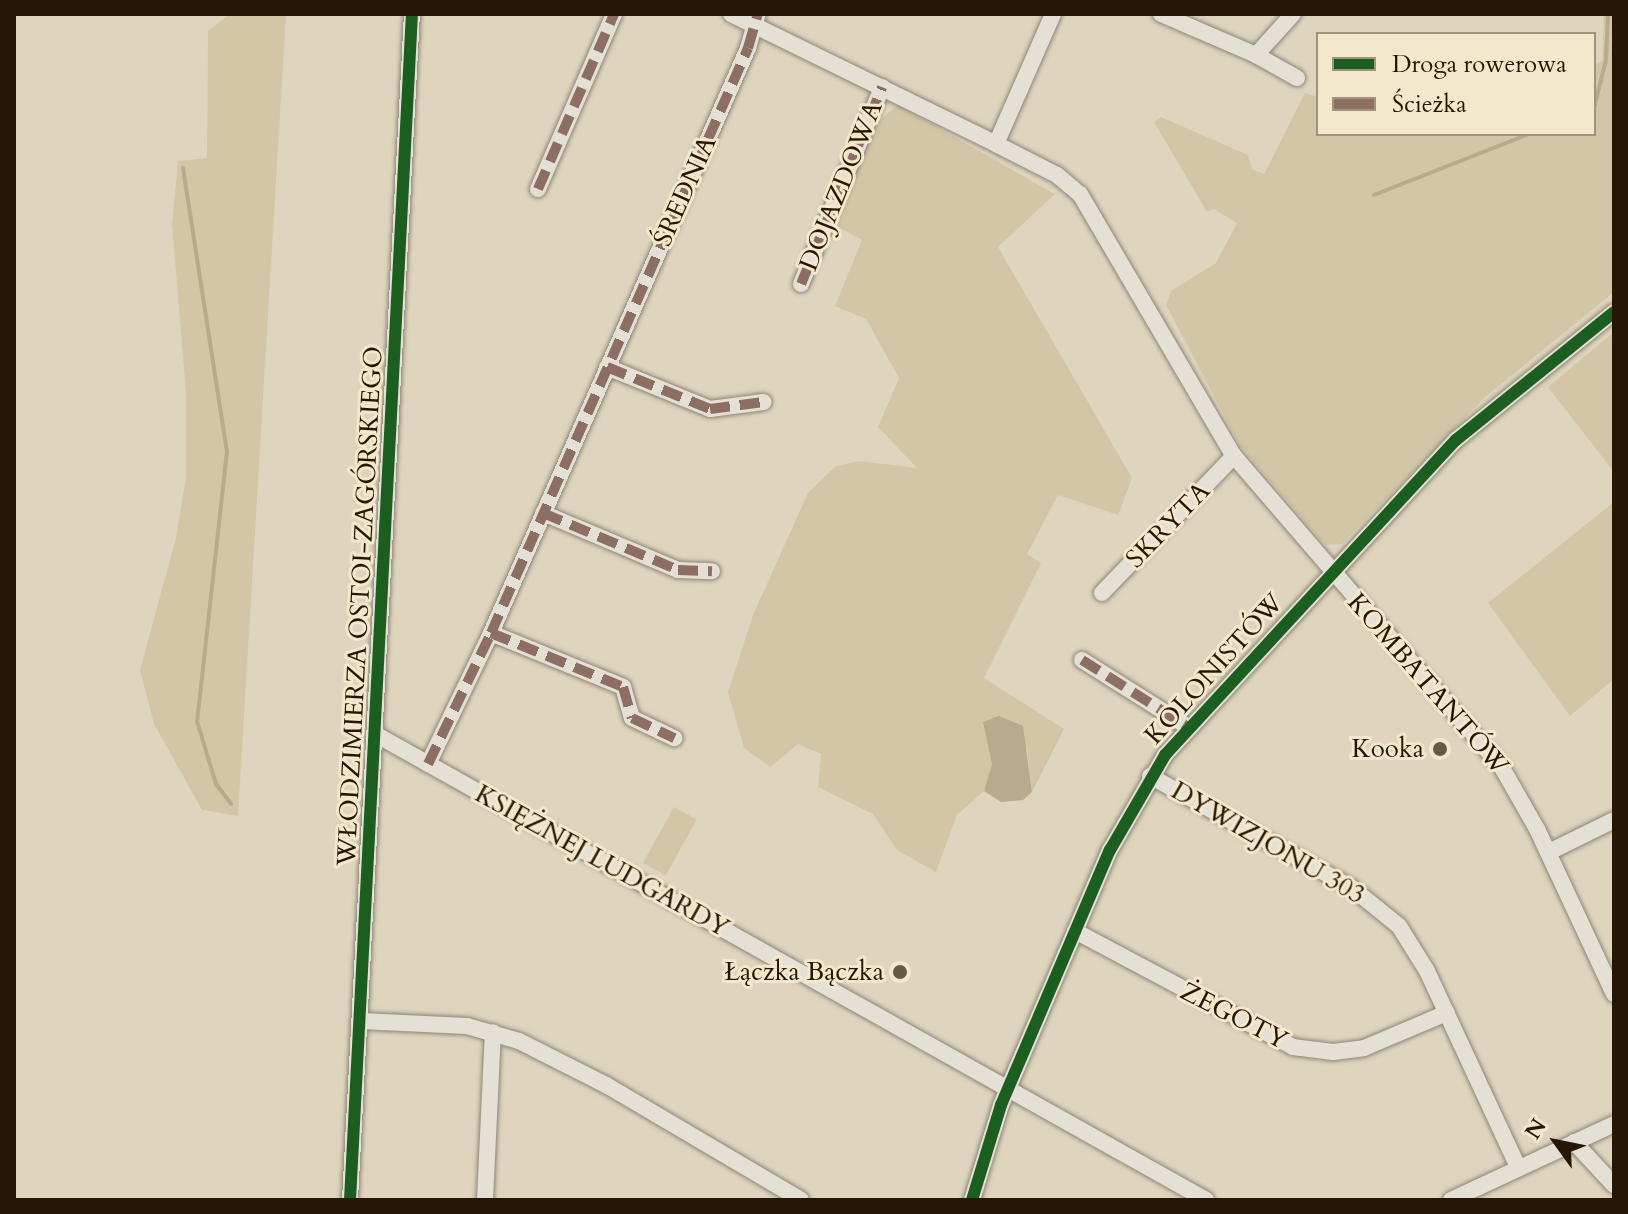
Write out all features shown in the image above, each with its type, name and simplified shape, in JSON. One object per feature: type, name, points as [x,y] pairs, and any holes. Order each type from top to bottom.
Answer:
[{"type":"street","name":"WŁODZIMIERZA OSTOI-ZAGÓRSKIEGO","points":[[350,1200],[412,14]]},
{"type":"street","points":[[538,189],[614,14]]},
{"type":"street","name":"DOJAZDOWA","points":[[731,14],[756,19],[996,144]]},
{"type":"street","points":[[996,144],[1053,14]]},
{"type":"street","points":[[1161,14],[1256,55],[1297,78]]},
{"type":"street","points":[[1256,55],[1293,14]]},
{"type":"street","name":"ŚREDNIA","points":[[428,764],[491,633],[756,19]]},
{"type":"street","name":"DOJAZDOWA","points":[[801,284],[882,87]]},
{"type":"street","name":"KOMBATANTÓW","points":[[996,144],[1057,175],[1080,194],[1234,456],[1488,748],[1549,852],[1614,994]]},
{"type":"street","name":"KOLONISTÓW","points":[[972,1200],[1007,1088],[1116,836],[1150,776],[1188,727],[1470,426],[1614,312]]},
{"type":"street","points":[[607,367],[710,409],[764,402]]},
{"type":"street","name":"SKRYTA","points":[[1102,593],[1234,456]]},
{"type":"street","points":[[543,513],[678,570],[712,571]]},
{"type":"street","points":[[491,633],[623,687],[632,718],[674,738]]},
{"type":"street","name":"KOLONISTÓW","points":[[1082,660],[1188,727]]},
{"type":"street","name":"KSIĘŻNEJ LUDGARDY","points":[[375,734],[1206,1200]]},
{"type":"street","name":"DYWIZJONU 303","points":[[1150,776],[1379,907],[1408,938],[1447,1013],[1518,1167]]},
{"type":"street","points":[[1549,852],[1614,820]]},
{"type":"street","name":"ŻEGOTY","points":[[1075,931],[1269,1038],[1305,1050],[1364,1048],[1447,1013]]},
{"type":"street","points":[[361,1021],[493,1032],[606,1085],[801,1200]]},
{"type":"street","points":[[485,1200],[493,1032]]},
{"type":"street","points":[[1451,1200],[1614,1124]]},
{"type":"street","points":[[1574,1142],[1614,1185]]},
{"type":"shaded area","points":[[230,14],[286,14],[238,816],[202,810],[154,724],[140,670],[176,538],[186,477],[186,393],[172,224],[178,161],[207,158],[208,31]]},
{"type":"shaded area","points":[[1604,14],[1614,14],[1614,292],[1485,397],[1342,544],[1325,545],[1241,447],[1166,305],[1171,291],[1216,263],[1237,223],[1214,209],[1207,212],[1154,122],[1161,117],[1248,155],[1252,169],[1264,174],[1305,93],[1316,96],[1316,136],[1596,136],[1596,64],[1602,61]]},
{"type":"shaded area","points":[[898,105],[1055,194],[998,247],[1132,478],[1118,515],[1058,495],[1027,554],[1041,563],[984,678],[1064,729],[1032,792],[1027,748],[992,764],[984,791],[957,815],[936,872],[897,850],[873,814],[818,787],[821,754],[798,744],[770,767],[744,748],[728,692],[753,615],[808,493],[836,466],[859,461],[917,468],[878,427],[899,378],[866,319],[835,306],[862,240],[835,225],[875,124]]},
{"type":"shaded area","points":[[1614,332],[1614,472],[1548,387]]},
{"type":"shaded area","points":[[1614,502],[1614,679],[1570,716],[1488,603]]},
{"type":"shaded area","points":[[999,716],[1023,726],[1032,792],[1023,800],[1001,802],[984,791],[992,764],[983,722]]},
{"type":"shaded area","points":[[674,807],[697,820],[666,876],[643,863]]},
{"type":"waterway","points":[[1596,100],[1606,60],[1608,14]]},
{"type":"waterway","points":[[1374,195],[1524,136]]},
{"type":"waterway","points":[[183,168],[227,451],[197,721],[216,784],[231,804]]},
{"type":"marked path","points":[[538,189],[614,14]]},
{"type":"marked path","points":[[428,764],[491,633],[748,48],[758,14]]},
{"type":"marked path","points":[[801,284],[882,87]]},
{"type":"marked path","points":[[607,367],[710,409],[764,402]]},
{"type":"marked path","points":[[543,513],[678,570],[712,571]]},
{"type":"marked path","points":[[491,633],[623,687],[632,718],[674,738]]},
{"type":"marked path","points":[[1082,660],[1188,727]]},
{"type":"cycle path","points":[[350,1200],[412,14]]},
{"type":"cycle path","points":[[972,1200],[1001,1105],[1110,850],[1165,755],[1456,440],[1614,312]]},
{"type":"place","name":"Kooka","points":[[1440,749]]},
{"type":"place","name":"Łączka Bączka","points":[[900,972]]}]
